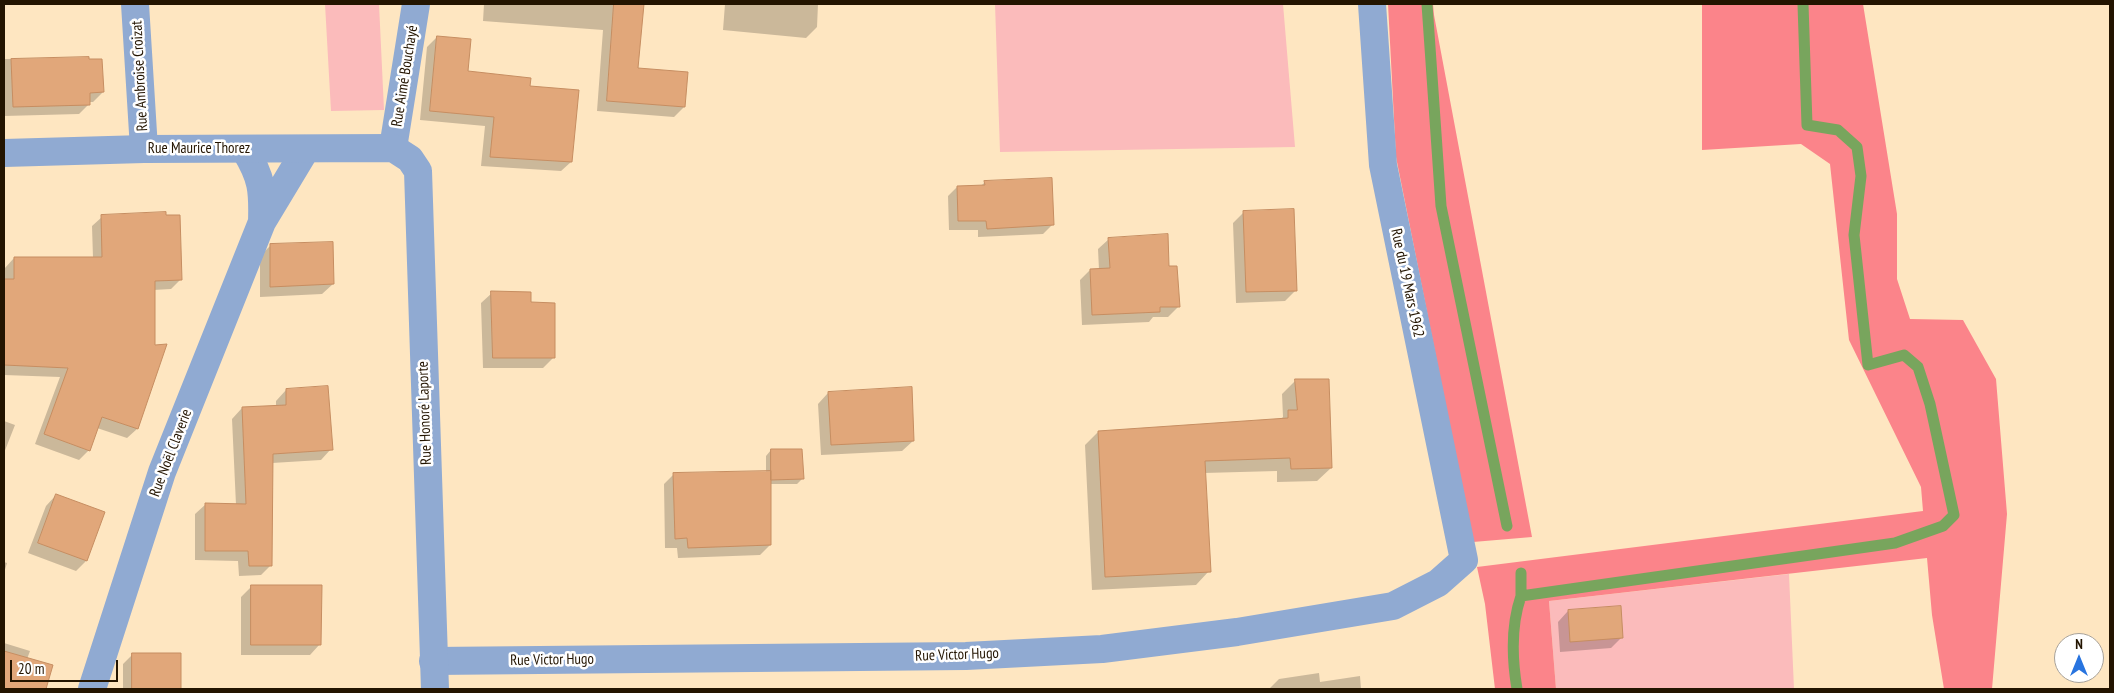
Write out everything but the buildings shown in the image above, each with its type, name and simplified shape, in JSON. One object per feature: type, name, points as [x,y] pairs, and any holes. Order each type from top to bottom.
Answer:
[{"type":"street","name":"Rue Ambroise Croizat","points":[[135,4],[144,149]]},
{"type":"street","name":"Rue Aimé Bouchayé","points":[[393,148],[416,4]]},
{"type":"street","name":"Rue du 19 Mars 1962","points":[[1372,4],[1383,165],[1464,560]]},
{"type":"street","name":"Rue Maurice Thorez","points":[[4,153],[144,149],[393,148]]},
{"type":"street","name":"Rue Honoré Laporte","points":[[393,148],[410,159],[418,171],[435,689]]},
{"type":"street","name":"Rue Noël Claverie","points":[[92,689],[162,472],[262,222],[306,149]]},
{"type":"street","name":"Rue Noël Claverie","points":[[245,150],[254,166],[263,191],[262,222]]},
{"type":"street","name":"Rue Victor Hugo","points":[[433,661],[966,656],[1102,649],[1237,632],[1392,606],[1438,583],[1464,560]]},
{"type":"shaded area","points":[[325,4],[379,4],[384,110],[331,111]]},
{"type":"shaded area","points":[[995,4],[1283,4],[1295,147],[1000,152]]},
{"type":"shaded area","points":[[1388,4],[1433,4],[1532,537],[1473,542],[1396,157]]},
{"type":"shaded area","points":[[1702,4],[1863,4],[1897,214],[1897,279],[1910,319],[1963,320],[1996,379],[2007,514],[1992,689],[1944,689],[1932,615],[1927,558],[1549,601],[1556,689],[1495,689],[1485,604],[1477,567],[1923,511],[1921,487],[1849,340],[1830,164],[1801,144],[1702,150]]},
{"type":"shaded area","points":[[1789,574],[1794,689],[1556,689],[1549,601]]},
{"type":"waterway","points":[[1427,4],[1441,206],[1507,526]]},
{"type":"waterway","points":[[1521,573],[1521,596],[1895,543],[1943,526],[1954,515],[1930,404],[1918,367],[1904,355],[1868,365],[1854,235],[1861,176],[1857,147],[1838,130],[1807,125],[1803,4]]},
{"type":"waterway","points":[[1517,689],[1513,642],[1515,619],[1521,596]]}]
